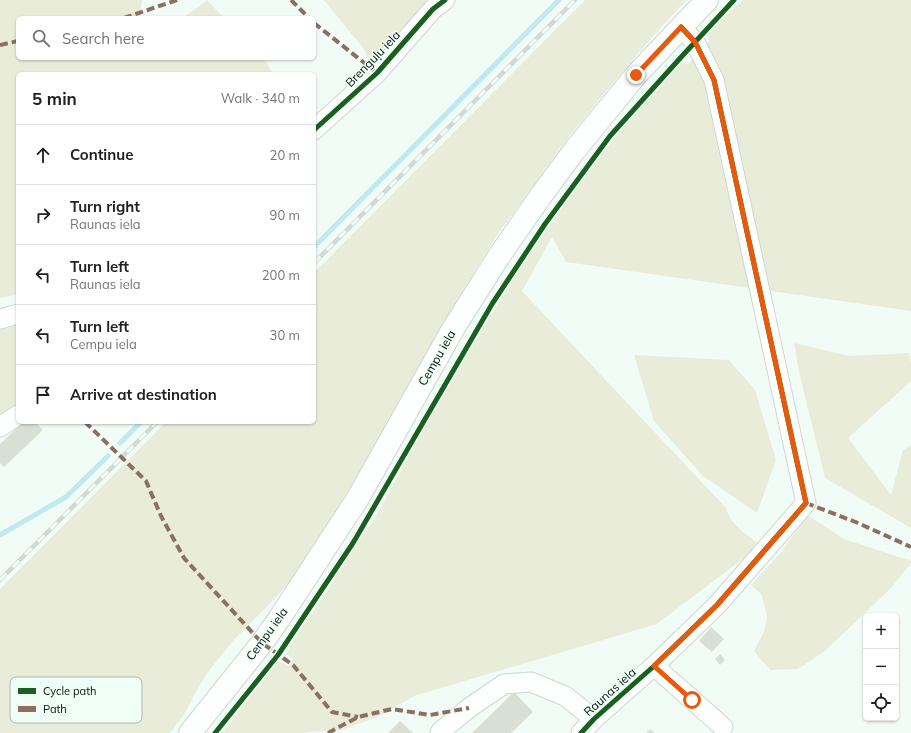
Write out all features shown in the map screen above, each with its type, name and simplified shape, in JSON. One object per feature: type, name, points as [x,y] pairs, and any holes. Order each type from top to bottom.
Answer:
[{"type":"main road","name":"Cempu iela","points":[[190,733],[262,643],[279,619],[358,498],[454,329],[500,256],[540,197],[574,151],[636,75],[707,0]]},
{"type":"street","name":"Brenguļu iela","points":[[316,128],[377,73],[433,9],[445,0]]},
{"type":"street","name":"Raunas iela","points":[[581,733],[594,719],[654,666],[717,605],[806,503],[714,80],[695,42],[681,27]]},
{"type":"street","points":[[0,319],[16,315]]},
{"type":"street","points":[[0,427],[16,416]]},
{"type":"street","points":[[654,666],[723,727]]},
{"type":"street","points":[[440,733],[469,708],[504,684],[530,682],[565,696],[594,719]]},
{"type":"green space","points":[[0,0],[142,0],[140,16],[16,16],[16,60],[265,60],[272,72],[16,72],[16,294],[0,298]]},
{"type":"green space","points":[[207,0],[222,16],[186,16]]},
{"type":"green space","points":[[324,0],[431,0],[369,62],[364,49]]},
{"type":"green space","points":[[585,0],[686,0],[608,89],[561,147],[496,237],[460,295],[311,553],[285,588],[232,642],[208,672],[183,716],[170,733],[0,733],[0,589],[164,424],[316,424],[316,271]]},
{"type":"green space","points":[[743,0],[911,0],[911,311],[566,262],[552,237],[522,291],[726,508],[728,514],[736,525],[745,534],[761,545],[657,624],[414,696],[378,717],[342,730],[304,733],[222,733],[278,661],[289,666],[293,659],[286,654],[359,540],[374,520],[430,417],[485,324],[542,236],[588,172],[632,116],[679,63],[688,64],[709,42],[707,33]]},
{"type":"green space","points":[[16,318],[16,410],[0,420],[0,323]]},
{"type":"green space","points":[[794,343],[849,356],[909,353],[911,363],[911,381],[848,438],[891,495],[903,450],[911,445],[911,528],[825,478],[799,372]]},
{"type":"green space","points":[[634,355],[729,360],[755,390],[776,460],[757,513],[703,476],[654,421]]},
{"type":"green space","points":[[807,515],[844,539],[911,561],[911,563],[891,588],[865,613],[863,613],[863,615],[825,651],[798,669],[770,670],[754,651],[764,632],[767,617],[762,595],[751,585],[783,550]]},
{"type":"building","points":[[21,424],[37,424],[43,430],[4,467],[0,463],[0,444]]},
{"type":"building","points":[[711,627],[724,639],[712,652],[699,641]]},
{"type":"building","points":[[720,654],[725,660],[720,665],[715,659]]},
{"type":"building","points":[[514,692],[533,712],[511,733],[472,733]]},
{"type":"building","points":[[400,721],[413,733],[388,733]]},
{"type":"building","points":[[650,729],[655,733],[646,733]]},
{"type":"waterway","points":[[316,245],[559,0]]},
{"type":"waterway","points":[[120,443],[139,424]]},
{"type":"waterway","points":[[0,535],[66,497],[108,456]]},
{"type":"railway","points":[[316,261],[575,0]]},
{"type":"railway","points":[[0,580],[155,424]]},
{"type":"marked path","points":[[130,16],[177,0]]},
{"type":"marked path","points":[[291,0],[307,16]]},
{"type":"marked path","points":[[316,25],[377,73]]},
{"type":"marked path","points":[[0,45],[16,41]]},
{"type":"marked path","points":[[87,424],[146,481],[161,516],[184,558],[262,643],[293,665],[332,712],[358,717]]},
{"type":"marked path","points":[[806,503],[858,523],[911,547]]},
{"type":"marked path","points":[[328,733],[358,717],[392,709],[430,715],[469,708]]},
{"type":"cycle path","points":[[316,128],[377,73],[433,9],[445,0]]},
{"type":"cycle path","points":[[215,733],[278,655],[353,543],[492,304],[545,224],[610,136],[734,0]]},
{"type":"cycle path","points":[[581,733],[594,719],[654,666],[717,605],[806,503],[714,80],[695,42],[681,27]]},
{"type":"route","points":[[636,75],[681,27],[695,42],[714,80],[806,503],[717,605],[654,666],[692,700]]}]
